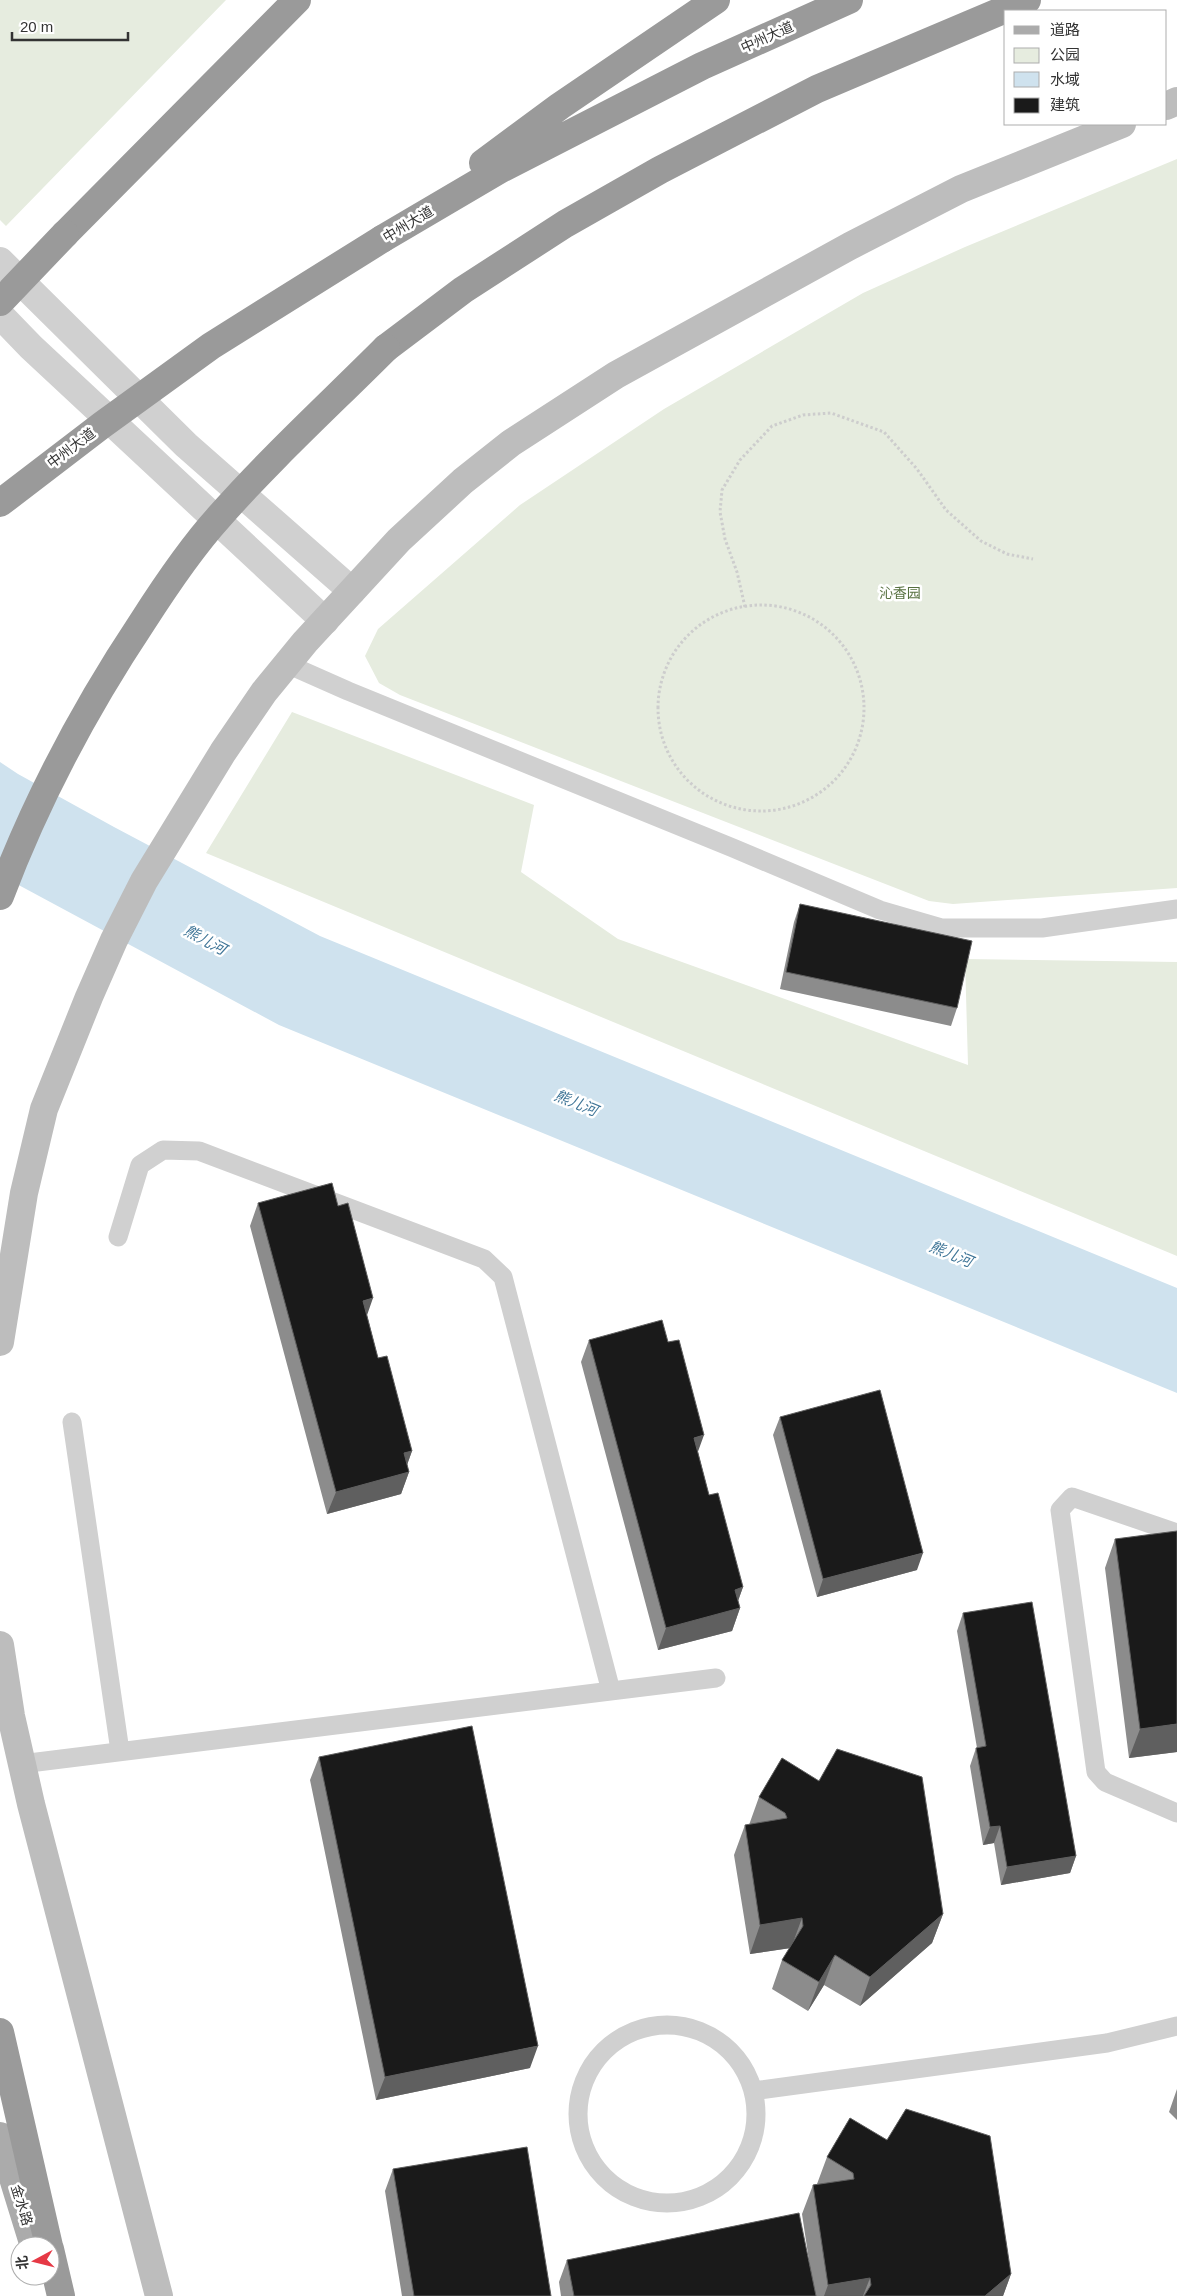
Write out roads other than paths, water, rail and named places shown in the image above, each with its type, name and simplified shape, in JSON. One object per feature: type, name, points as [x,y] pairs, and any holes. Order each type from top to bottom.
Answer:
[{"type":"highway","points":[[0,302],[297,0]]},
{"type":"highway","points":[[382,239],[560,106],[716,0]]},
{"type":"highway","name":"中州大道","points":[[0,503],[102,425],[211,346],[382,239],[518,160],[702,66],[849,0]]},
{"type":"highway","points":[[0,896],[38,802],[79,723],[117,660],[176,571],[218,518],[386,348],[463,290],[565,224],[660,170],[817,89],[1027,0]]},
{"type":"highway","points":[[0,2032],[47,2236]]},
{"type":"main road","name":"金水路","points":[[0,2136],[31,2236]]},
{"type":"street","points":[[0,1342],[24,1193],[44,1109],[88,997],[114,940],[144,881],[223,752],[264,692],[352,591],[399,540],[463,481],[511,443],[616,375],[850,246],[953,194],[1120,125]]},
{"type":"street","points":[[0,261],[186,445],[352,591]]},
{"type":"street","points":[[0,315],[31,347],[325,621]]},
{"type":"street","points":[[0,1645],[11,1716],[21,1764],[160,2296]]},
{"type":"lane","points":[[287,664],[348,691],[880,910],[942,928],[1042,928],[1177,909]]},
{"type":"lane","points":[[118,1238],[140,1165],[163,1150],[199,1151],[484,1259],[503,1277],[610,1691]]},
{"type":"lane","points":[[72,1422],[120,1752]]},
{"type":"lane","points":[[1177,1533],[1072,1498],[1060,1510],[1096,1772],[1105,1782],[1177,1813]]},
{"type":"lane","points":[[21,1764],[716,1678]]},
{"type":"lane","points":[[650,2025],[695,2028],[715,2038],[732,2052],[745,2071],[754,2091],[756,2116],[752,2140],[743,2162],[727,2180],[707,2194],[684,2202],[660,2203],[636,2198],[615,2186],[598,2170],[586,2150],[579,2128],[578,2105],[581,2090],[594,2062],[610,2045],[622,2036],[650,2025]]},
{"type":"lane","points":[[754,2091],[1108,2043],[1177,2026]]},
{"type":"water","name":"熊儿河","points":[[0,762],[18,774],[114,827],[320,936],[1177,1288],[1177,1393],[279,1025],[0,875]]},
{"type":"park label","name":"沁香园","points":[[900,593]]}]
